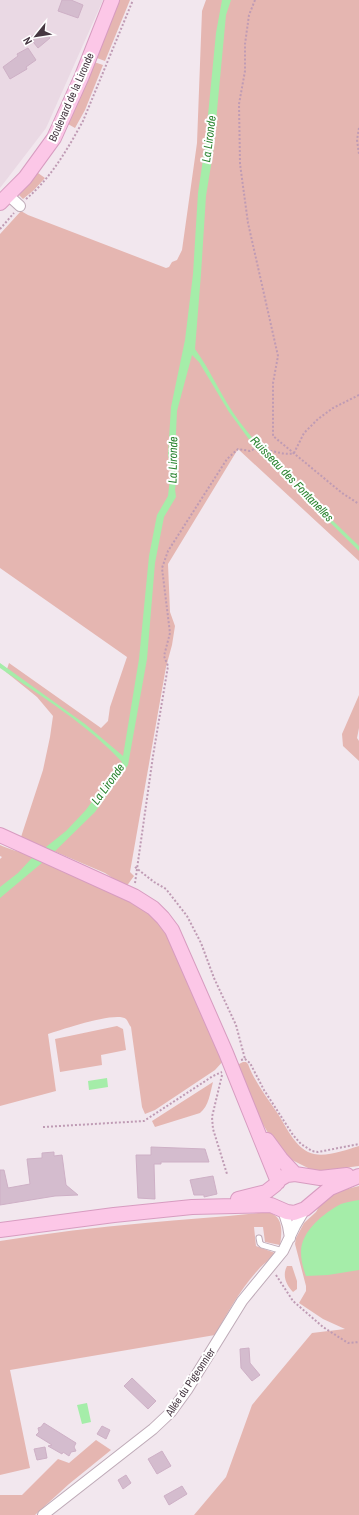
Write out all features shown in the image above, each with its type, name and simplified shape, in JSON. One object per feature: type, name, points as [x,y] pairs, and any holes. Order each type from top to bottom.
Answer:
[{"type":"street","name":"Boulevard de la Lironde","points":[[4,199],[25,178],[54,138],[79,82],[112,0]]},
{"type":"street","points":[[4,199],[20,206]]},
{"type":"street","points":[[0,835],[134,896],[158,912],[172,930],[196,983],[227,1070],[270,1145],[280,1159],[298,1175],[308,1181],[312,1188],[312,1196],[306,1208]]},
{"type":"street","points":[[246,1102],[277,1183],[274,1197],[288,1226],[290,1238]]},
{"type":"street","points":[[192,1207],[266,1192],[287,1175],[320,1178],[359,1175]]},
{"type":"street","points":[[0,1230],[114,1215],[192,1207],[271,1205],[294,1213],[306,1208],[330,1188],[359,1175]]},
{"type":"street","name":"Allée du Pigeonnier","points":[[43,1515],[153,1429],[167,1416],[187,1390],[242,1301],[283,1251],[294,1226],[306,1208]]},
{"type":"lane","points":[[259,1238],[261,1244],[283,1251]]},
{"type":"path","points":[[255,0],[249,15],[245,71],[239,104],[240,164],[248,223],[278,356],[273,383],[272,436],[342,493],[359,504]]},
{"type":"path","points":[[359,128],[357,140],[359,154]]},
{"type":"path","points":[[134,896],[136,868],[168,666],[164,656],[170,633],[162,568],[168,551],[227,459],[238,448],[250,451],[258,447],[265,451],[274,450],[287,455],[294,453],[304,433],[318,419],[333,408],[359,395]]},
{"type":"path","points":[[136,868],[166,889],[187,916],[236,1025],[245,1059],[250,1063],[264,1090],[293,1136],[301,1144],[312,1151],[318,1152],[359,1144]]},
{"type":"path","points":[[44,1128],[144,1121],[213,1076],[227,1070],[238,1061],[245,1059]]},
{"type":"path","points":[[227,1070],[212,1117],[213,1130],[227,1174]]},
{"type":"path","points":[[270,1267],[293,1301],[323,1327],[348,1342],[359,1342]]},
{"type":"shaded area","points":[[0,0],[103,0],[46,128],[0,188]]},
{"type":"shaded area","points":[[119,0],[130,0],[105,61],[97,58],[97,53]]},
{"type":"shaded area","points":[[206,0],[359,0],[359,561],[238,449],[168,564],[170,612],[175,626],[166,667],[130,872],[134,876],[126,887],[105,873],[21,837],[43,770],[53,716],[37,697],[6,672],[9,663],[101,728],[108,721],[110,707],[127,657],[0,568],[0,234],[21,211],[166,268],[169,267],[172,262],[177,260],[182,250],[197,143],[202,11]]},
{"type":"shaded area","points":[[94,62],[103,65],[85,110],[75,128],[68,124]]},
{"type":"shaded area","points":[[38,173],[45,178],[23,199],[19,195]]},
{"type":"shaded area","points":[[359,695],[359,728],[357,738],[359,741],[359,761],[343,746],[342,734]]},
{"type":"shaded area","points":[[0,845],[42,860],[55,868],[125,899],[159,917],[225,1059],[215,1070],[155,1110],[145,1114],[142,1107],[131,1027],[126,1019],[111,1017],[76,1025],[48,1034],[56,1091],[0,1106],[0,859],[2,857],[0,856]]},
{"type":"shaded area","points":[[117,1026],[123,1029],[126,1050],[101,1055],[102,1065],[60,1072],[55,1039]]},
{"type":"shaded area","points":[[243,1062],[248,1064],[262,1090],[293,1138],[302,1148],[314,1154],[325,1155],[359,1146],[359,1166],[314,1171],[288,1158],[275,1145],[257,1114],[237,1065]]},
{"type":"shaded area","points":[[213,1082],[207,1103],[200,1113],[155,1127],[152,1121]]},
{"type":"shaded area","points":[[359,1186],[359,1515],[194,1515],[226,1477],[252,1405],[312,1333],[345,1329],[323,1319],[299,1303],[306,1291],[306,1286],[295,1244],[296,1238],[304,1223],[316,1212],[320,1205],[335,1192]]},
{"type":"shaded area","points":[[267,1212],[273,1214],[279,1220],[281,1225],[280,1245],[265,1242],[263,1227],[254,1227],[256,1246],[275,1253],[246,1285],[215,1335],[10,1370],[30,1468],[0,1475],[0,1241],[91,1228]]},
{"type":"shaded area","points":[[287,1266],[292,1266],[297,1281],[297,1289],[293,1292],[288,1286],[285,1276]]},
{"type":"shaded area","points":[[96,1440],[111,1450],[69,1484],[35,1515],[0,1515],[0,1495],[22,1495],[58,1459],[69,1463]]},
{"type":"water","name":"La Lironde","points":[[222,0],[231,0],[226,15],[213,153],[206,196],[195,349],[239,421],[297,486],[359,546],[359,551],[295,488],[248,438],[229,412],[199,362],[192,355],[177,411],[175,454],[178,472],[175,489],[176,497],[164,517],[155,563],[147,659],[128,765],[95,812],[49,857],[0,898],[0,887],[18,873],[31,859],[66,831],[85,811],[122,762],[79,723],[0,668],[0,663],[85,724],[123,756],[139,659],[149,556],[157,515],[168,496],[171,469],[168,455],[171,407],[185,340],[193,274],[198,193],[205,146],[216,33]]},
{"type":"water","points":[[107,1078],[108,1087],[89,1090],[88,1081]]},
{"type":"water","points":[[359,1200],[359,1270],[328,1275],[306,1276],[302,1264],[301,1252],[302,1244],[309,1230],[334,1208],[343,1203]]},
{"type":"water","points":[[87,1403],[91,1422],[82,1424],[77,1405]]},
{"type":"building","points":[[62,0],[71,0],[83,5],[78,18],[58,11]]},
{"type":"building","points":[[41,29],[42,32],[44,31],[50,38],[38,48],[30,38]]},
{"type":"building","points":[[28,48],[36,60],[26,67],[27,69],[10,79],[3,67],[18,56],[17,54]]},
{"type":"building","points":[[151,1147],[205,1149],[209,1162],[161,1162],[161,1164],[154,1164],[155,1199],[138,1198],[136,1155],[151,1155]]},
{"type":"building","points":[[54,1152],[54,1156],[62,1155],[66,1185],[78,1195],[55,1196],[0,1205],[0,1170],[4,1170],[8,1188],[30,1184],[27,1159],[42,1158],[42,1153]]},
{"type":"building","points":[[213,1176],[217,1194],[204,1197],[204,1195],[194,1195],[190,1180]]},
{"type":"building","points":[[249,1348],[250,1363],[260,1375],[252,1381],[241,1368],[240,1349]]},
{"type":"building","points":[[132,1378],[156,1401],[148,1409],[124,1386]]},
{"type":"building","points":[[44,1423],[76,1443],[74,1447],[76,1451],[71,1452],[69,1456],[63,1452],[62,1454],[48,1446],[52,1445],[36,1435],[39,1432],[38,1428]]},
{"type":"building","points":[[102,1426],[110,1430],[106,1439],[97,1434]]},
{"type":"building","points":[[45,1447],[47,1458],[37,1460],[34,1449]]},
{"type":"building","points":[[162,1451],[171,1466],[157,1474],[148,1459]]},
{"type":"building","points":[[126,1475],[131,1483],[123,1489],[118,1480]]},
{"type":"building","points":[[182,1486],[187,1494],[169,1505],[164,1496]]},
{"type":"water label","name":"Ruisseau des Fontanelles","points":[[292,479]]}]
